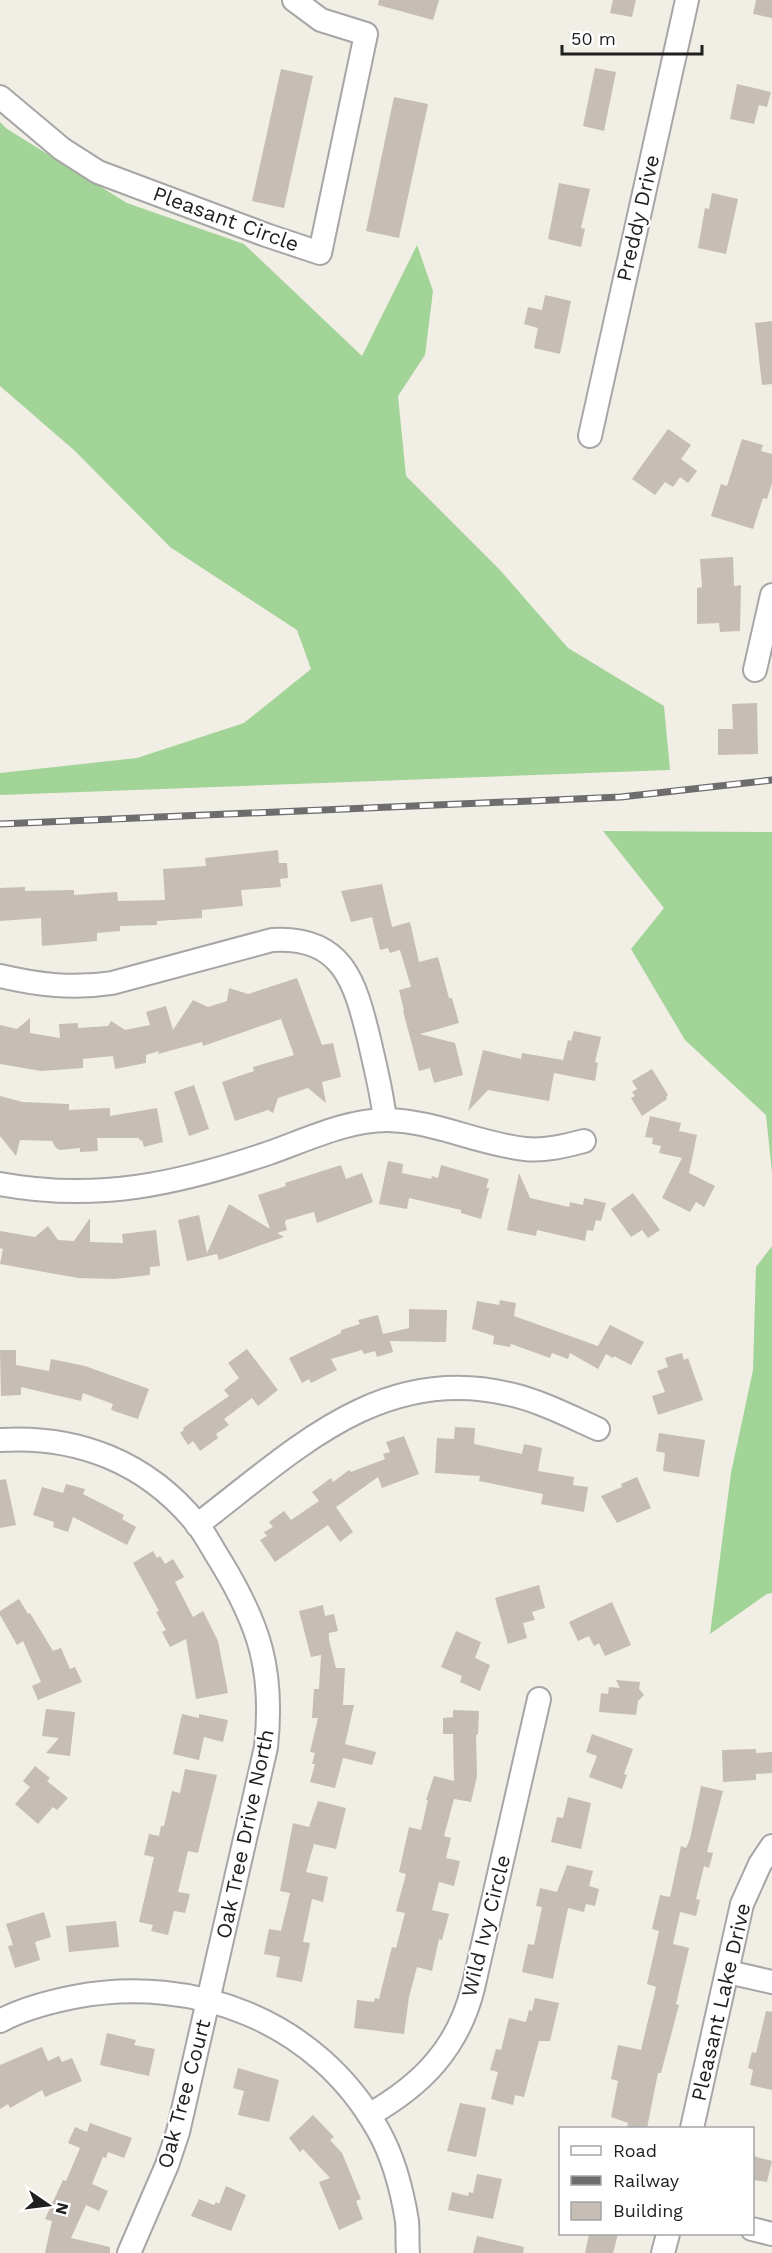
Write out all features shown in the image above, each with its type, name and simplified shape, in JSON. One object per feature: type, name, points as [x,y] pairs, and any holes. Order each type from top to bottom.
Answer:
[{"type":"street","name":"Pleasant Circle","points":[[0,97],[62,149],[98,172],[320,253],[366,34],[321,20],[294,0]]},
{"type":"street","name":"Preddy Drive","points":[[590,436],[687,0]]},
{"type":"street","points":[[755,670],[772,595]]},
{"type":"street","points":[[0,976],[53,986],[96,985],[112,983],[272,940],[289,940],[313,946],[328,954],[341,965],[358,994],[382,1093],[385,1120]]},
{"type":"street","points":[[0,1184],[30,1189],[83,1192],[161,1184],[204,1174],[345,1127],[385,1120],[417,1123],[524,1148],[555,1147],[584,1140]]},
{"type":"street","points":[[198,1525],[325,1428],[371,1404],[404,1394],[456,1388],[498,1392],[549,1407],[598,1429]]},
{"type":"street","name":"Oak Tree Drive North","points":[[0,1440],[50,1440],[93,1450],[124,1464],[146,1478],[174,1499],[198,1525],[240,1593],[251,1617],[267,1677],[269,1703],[266,1747],[209,2001]]},
{"type":"street","name":"Wild Ivy Circle","points":[[369,2115],[400,2095],[428,2072],[450,2044],[465,2013],[473,1988],[539,1699]]},
{"type":"street","name":"Pleasant Lake Drive","points":[[692,2127],[742,1904],[760,1864],[772,1846]]},
{"type":"street","points":[[728,1972],[772,1982]]},
{"type":"street","points":[[0,2021],[44,2004],[96,1993],[148,1992],[175,1994],[209,2001],[259,2018],[304,2045],[331,2068],[355,2094],[369,2115],[390,2154],[395,2170],[407,2220],[408,2253]]},
{"type":"street","name":"Oak Tree Court","points":[[129,2253],[175,2142],[209,2001]]},
{"type":"street","points":[[754,2229],[772,2234]]},
{"type":"street","points":[[663,2253],[668,2235]]},
{"type":"green space","points":[[0,122],[7,129],[127,203],[244,244],[362,356],[417,245],[433,291],[425,355],[398,396],[406,476],[500,570],[568,648],[664,706],[670,770],[0,795],[0,773],[137,758],[244,723],[311,669],[297,630],[170,547],[75,451],[0,386]]},
{"type":"green space","points":[[603,831],[772,832],[772,1172],[766,1115],[685,1040],[631,949],[664,908]]},
{"type":"green space","points":[[772,1246],[772,1593],[767,1594],[710,1634],[731,1473],[753,1370],[756,1267]]},
{"type":"building","points":[[379,0],[439,0],[433,20],[378,5]]},
{"type":"building","points":[[613,0],[636,0],[632,17],[610,13]]},
{"type":"building","points":[[756,0],[772,0],[772,18],[753,14]]},
{"type":"building","points":[[595,68],[616,72],[604,131],[583,126]]},
{"type":"building","points":[[281,69],[313,76],[284,208],[252,201]]},
{"type":"building","points":[[737,84],[771,92],[767,107],[759,105],[754,124],[730,119]]},
{"type":"building","points":[[394,97],[428,104],[399,238],[366,231]]},
{"type":"building","points":[[559,183],[590,189],[581,228],[585,229],[581,247],[548,239]]},
{"type":"building","points":[[712,193],[738,199],[726,254],[698,248],[705,208],[709,209]]},
{"type":"building","points":[[545,295],[571,301],[560,354],[534,348],[538,328],[524,324],[528,307],[542,310]]},
{"type":"building","points":[[772,321],[772,384],[762,385],[755,323]]},
{"type":"building","points":[[668,429],[691,445],[681,459],[697,471],[688,483],[680,477],[673,487],[665,482],[655,495],[632,479]]},
{"type":"building","points":[[742,439],[763,445],[761,451],[772,454],[772,483],[767,499],[763,498],[753,529],[711,516],[721,484],[727,486]]},
{"type":"building","points":[[733,557],[734,586],[741,585],[740,631],[720,632],[719,623],[697,624],[697,588],[702,587],[700,559]]},
{"type":"building","points":[[757,703],[758,754],[718,755],[718,729],[733,729],[732,704]]},
{"type":"building","points":[[278,850],[279,863],[287,863],[288,878],[280,879],[281,887],[241,890],[243,906],[202,910],[202,918],[157,921],[157,925],[120,926],[120,931],[97,933],[97,941],[42,946],[41,918],[0,921],[0,888],[25,887],[25,891],[74,890],[74,895],[117,892],[118,901],[165,900],[163,869],[206,866],[205,858]]},
{"type":"building","points":[[382,884],[392,927],[410,922],[419,962],[438,957],[449,998],[452,998],[459,1023],[420,1034],[455,1043],[463,1075],[434,1083],[430,1068],[419,1071],[399,990],[411,987],[400,950],[390,953],[388,948],[380,950],[372,917],[351,922],[341,891]]},
{"type":"building","points":[[297,978],[322,1045],[333,1043],[341,1077],[322,1082],[326,1103],[308,1088],[278,1098],[273,1113],[268,1110],[235,1121],[222,1082],[254,1071],[253,1067],[294,1055],[281,1019],[203,1046],[202,1042],[158,1054],[159,1051],[146,1055],[146,1063],[115,1069],[113,1056],[83,1059],[83,1068],[41,1071],[0,1064],[0,1025],[17,1029],[30,1018],[30,1033],[60,1038],[59,1024],[78,1023],[78,1028],[108,1026],[111,1021],[125,1030],[150,1025],[146,1012],[166,1006],[173,1030],[193,1000],[208,1007],[227,1001],[229,988],[248,994]]},
{"type":"building","points":[[574,1031],[601,1037],[595,1062],[598,1063],[595,1081],[554,1073],[549,1101],[488,1090],[468,1111],[483,1050],[521,1059],[522,1053],[563,1060],[568,1040],[571,1041]]},
{"type":"building","points":[[652,1069],[668,1095],[667,1099],[642,1116],[631,1098],[635,1096],[632,1092],[637,1089],[632,1081]]},
{"type":"building","points":[[194,1085],[209,1129],[189,1136],[174,1092]]},
{"type":"building","points":[[0,1096],[23,1102],[69,1104],[69,1110],[110,1108],[110,1116],[157,1108],[163,1142],[144,1147],[139,1138],[97,1138],[98,1151],[80,1152],[80,1148],[60,1150],[52,1141],[20,1140],[16,1156],[0,1136]]},
{"type":"building","points":[[650,1116],[681,1123],[679,1131],[697,1135],[689,1173],[715,1186],[704,1207],[696,1202],[690,1212],[662,1198],[682,1158],[659,1153],[661,1146],[652,1144],[653,1138],[645,1137]]},
{"type":"building","points":[[388,1161],[403,1164],[402,1173],[431,1179],[432,1176],[438,1178],[441,1165],[489,1179],[481,1219],[461,1213],[461,1210],[409,1198],[407,1209],[379,1204]]},
{"type":"building","points":[[341,1165],[346,1179],[362,1173],[373,1202],[317,1223],[314,1212],[286,1220],[287,1230],[277,1233],[284,1237],[219,1260],[217,1254],[187,1261],[178,1220],[199,1215],[207,1253],[229,1204],[270,1229],[258,1195],[286,1186],[285,1183]]},
{"type":"building","points":[[519,1173],[530,1198],[569,1207],[570,1202],[583,1205],[584,1198],[606,1203],[601,1221],[596,1220],[593,1231],[587,1230],[585,1241],[537,1230],[536,1236],[507,1230]]},
{"type":"building","points":[[633,1193],[660,1230],[648,1238],[642,1230],[631,1237],[611,1209]]},
{"type":"building","points":[[90,1218],[90,1242],[123,1243],[122,1234],[156,1230],[160,1266],[150,1267],[150,1275],[114,1279],[78,1278],[0,1264],[3,1249],[0,1248],[0,1231],[35,1237],[48,1226],[58,1240],[74,1241]]},
{"type":"building","points":[[500,1300],[516,1303],[514,1316],[598,1346],[610,1325],[644,1342],[631,1365],[606,1354],[598,1369],[570,1353],[568,1359],[552,1353],[550,1358],[511,1344],[510,1347],[493,1344],[494,1336],[472,1329],[477,1301],[499,1305]]},
{"type":"building","points":[[409,1309],[447,1310],[446,1342],[390,1341],[393,1352],[377,1357],[375,1351],[364,1354],[362,1350],[331,1359],[337,1370],[311,1383],[309,1379],[302,1383],[289,1358],[341,1333],[341,1330],[360,1324],[358,1320],[378,1315],[383,1334],[409,1328]]},
{"type":"building","points":[[247,1349],[278,1390],[258,1406],[252,1398],[224,1419],[229,1425],[216,1434],[218,1438],[200,1451],[193,1441],[188,1445],[180,1433],[184,1430],[183,1428],[229,1396],[224,1390],[239,1378],[228,1363]]},
{"type":"building","points":[[0,1350],[16,1350],[16,1365],[49,1371],[51,1359],[85,1366],[149,1389],[138,1419],[111,1410],[113,1404],[83,1393],[81,1401],[21,1387],[21,1395],[1,1396]]},
{"type":"building","points":[[682,1353],[684,1360],[688,1358],[703,1400],[658,1415],[652,1396],[665,1392],[657,1371],[668,1367],[665,1358]]},
{"type":"building","points":[[455,1427],[475,1428],[474,1444],[522,1454],[524,1444],[542,1448],[538,1471],[574,1477],[573,1485],[588,1487],[584,1512],[541,1504],[543,1494],[479,1481],[480,1476],[435,1473],[437,1438],[454,1439]]},
{"type":"building","points":[[659,1433],[705,1440],[699,1477],[663,1471],[665,1453],[656,1451]]},
{"type":"building","points":[[404,1436],[419,1474],[382,1488],[378,1477],[336,1507],[353,1532],[340,1542],[328,1525],[275,1562],[260,1540],[267,1536],[264,1532],[273,1527],[269,1522],[284,1511],[291,1520],[319,1501],[312,1492],[331,1478],[333,1482],[349,1470],[351,1472],[385,1459],[383,1454],[390,1452],[386,1442]]},
{"type":"building","points":[[637,1477],[651,1508],[617,1523],[601,1496],[622,1487],[621,1484]]},
{"type":"building","points":[[6,1479],[16,1525],[0,1528],[0,1480]]},
{"type":"building","points":[[66,1484],[85,1489],[83,1494],[124,1515],[122,1519],[136,1527],[127,1545],[73,1517],[68,1532],[53,1527],[54,1522],[33,1515],[42,1487],[63,1493]]},
{"type":"building","points":[[153,1551],[157,1558],[160,1556],[165,1564],[173,1559],[184,1577],[175,1582],[193,1617],[203,1611],[218,1641],[228,1693],[196,1699],[186,1639],[170,1647],[162,1632],[166,1630],[156,1612],[159,1611],[133,1563]]},
{"type":"building","points":[[539,1585],[545,1608],[532,1612],[535,1620],[523,1623],[527,1638],[508,1644],[495,1598]]},
{"type":"building","points":[[19,1599],[53,1651],[61,1648],[70,1669],[75,1667],[82,1682],[38,1700],[32,1686],[41,1682],[23,1641],[17,1645],[0,1615],[0,1611]]},
{"type":"building","points":[[612,1602],[631,1645],[605,1656],[599,1643],[594,1646],[589,1636],[578,1641],[569,1622]]},
{"type":"building","points":[[323,1605],[325,1616],[334,1614],[338,1631],[329,1633],[329,1640],[336,1668],[345,1668],[343,1705],[354,1705],[345,1744],[376,1752],[372,1765],[343,1758],[335,1788],[310,1782],[315,1764],[312,1764],[315,1753],[310,1752],[318,1718],[312,1718],[314,1689],[319,1689],[321,1655],[311,1657],[299,1611]]},
{"type":"building","points":[[456,1631],[481,1642],[475,1658],[490,1665],[480,1691],[460,1682],[462,1676],[441,1667]]},
{"type":"building","points":[[616,1680],[640,1682],[639,1689],[644,1695],[638,1701],[636,1715],[599,1712],[601,1693],[608,1694],[609,1687],[620,1688]]},
{"type":"building","points":[[46,1709],[75,1712],[70,1756],[46,1753],[59,1738],[42,1736]]},
{"type":"building","points":[[453,1710],[479,1711],[478,1734],[476,1735],[477,1776],[471,1802],[454,1799],[444,1836],[451,1838],[446,1858],[460,1861],[454,1886],[439,1882],[432,1910],[449,1914],[442,1940],[439,1939],[432,1971],[417,1967],[409,1997],[404,2034],[354,2028],[357,2000],[374,2002],[375,1998],[379,1999],[392,1947],[396,1948],[405,1913],[396,1911],[406,1874],[399,1872],[409,1827],[421,1830],[428,1800],[426,1800],[434,1776],[454,1781],[453,1734],[443,1734],[443,1718],[453,1717]]},
{"type":"building","points":[[182,1714],[199,1718],[199,1714],[228,1720],[223,1742],[204,1737],[199,1760],[173,1754]]},
{"type":"building","points":[[592,1734],[633,1749],[624,1774],[627,1775],[622,1789],[589,1777],[597,1756],[586,1752]]},
{"type":"building","points":[[756,1749],[756,1753],[772,1752],[772,1773],[756,1774],[756,1780],[723,1782],[722,1750]]},
{"type":"building","points":[[35,1766],[50,1778],[47,1781],[68,1798],[57,1810],[53,1807],[38,1824],[15,1804],[30,1787],[23,1781]]},
{"type":"building","points":[[185,1769],[217,1775],[198,1853],[188,1851],[178,1892],[190,1894],[185,1913],[174,1911],[168,1935],[151,1931],[153,1925],[139,1922],[154,1857],[144,1855],[149,1834],[159,1836],[161,1826],[164,1826],[172,1791],[180,1793]]},
{"type":"building","points":[[701,1786],[723,1791],[707,1852],[713,1853],[709,1868],[704,1866],[696,1899],[700,1900],[696,1916],[680,1912],[673,1944],[689,1948],[676,2004],[679,2005],[661,2073],[658,2073],[647,2127],[627,2127],[628,2123],[611,2117],[618,2081],[611,2079],[618,2045],[641,2050],[656,1987],[647,1984],[659,1931],[652,1929],[660,1895],[670,1897],[681,1846],[686,1848]]},
{"type":"building","points":[[568,1797],[591,1803],[581,1849],[551,1842],[557,1817],[563,1818]]},
{"type":"building","points":[[318,1801],[346,1808],[336,1849],[314,1844],[306,1872],[328,1877],[323,1902],[312,1899],[303,1942],[310,1943],[302,1982],[276,1977],[280,1957],[264,1954],[269,1929],[281,1931],[290,1893],[280,1891],[293,1823],[309,1827]]},
{"type":"building","points":[[567,1865],[593,1871],[589,1886],[599,1889],[595,1906],[586,1904],[584,1912],[568,1908],[553,1979],[522,1972],[528,1944],[534,1945],[542,1907],[536,1906],[540,1888],[557,1892]]},
{"type":"building","points":[[44,1912],[51,1937],[35,1942],[40,1960],[15,1968],[8,1946],[13,1945],[6,1924]]},
{"type":"building","points":[[116,1921],[119,1947],[69,1952],[66,1926]]},
{"type":"building","points":[[535,1998],[559,2003],[550,2041],[539,2041],[524,2097],[515,2095],[513,2105],[491,2099],[498,2072],[490,2070],[496,2049],[501,2050],[509,2018],[526,2022]]},
{"type":"building","points":[[766,2011],[772,2012],[772,2090],[750,2085],[753,2070],[748,2068],[752,2052],[756,2053]]},
{"type":"building","points":[[107,2033],[136,2040],[134,2045],[155,2049],[149,2076],[100,2065]]},
{"type":"building","points":[[42,2047],[48,2061],[59,2056],[62,2062],[72,2058],[82,2081],[45,2097],[42,2090],[10,2108],[8,2104],[0,2109],[0,2065]]},
{"type":"building","points":[[238,2068],[279,2080],[269,2122],[238,2115],[244,2091],[233,2088]]},
{"type":"building","points":[[460,2103],[486,2108],[476,2157],[447,2151]]},
{"type":"building","points":[[313,2115],[334,2137],[330,2140],[342,2153],[361,2199],[356,2201],[363,2219],[339,2230],[319,2182],[330,2178],[303,2149],[300,2152],[289,2138]]},
{"type":"building","points":[[90,2123],[132,2138],[124,2158],[108,2152],[106,2158],[103,2157],[92,2184],[108,2191],[99,2211],[86,2205],[71,2238],[110,2247],[110,2253],[45,2253],[52,2221],[45,2219],[63,2180],[66,2181],[80,2148],[68,2143],[75,2127],[87,2132]]},
{"type":"building","points":[[754,2156],[772,2161],[767,2182],[754,2180]]},
{"type":"building","points":[[477,2174],[502,2179],[493,2219],[448,2210],[452,2192],[468,2196],[469,2192],[473,2193]]},
{"type":"building","points":[[226,2186],[246,2195],[231,2231],[191,2216],[199,2199],[214,2205],[216,2202],[219,2204]]},
{"type":"building","points":[[589,2235],[618,2235],[613,2253],[585,2253]]},
{"type":"building","points":[[477,2236],[524,2247],[523,2253],[473,2253]]},
{"type":"railway","points":[[0,824],[621,797],[772,780]]}]
